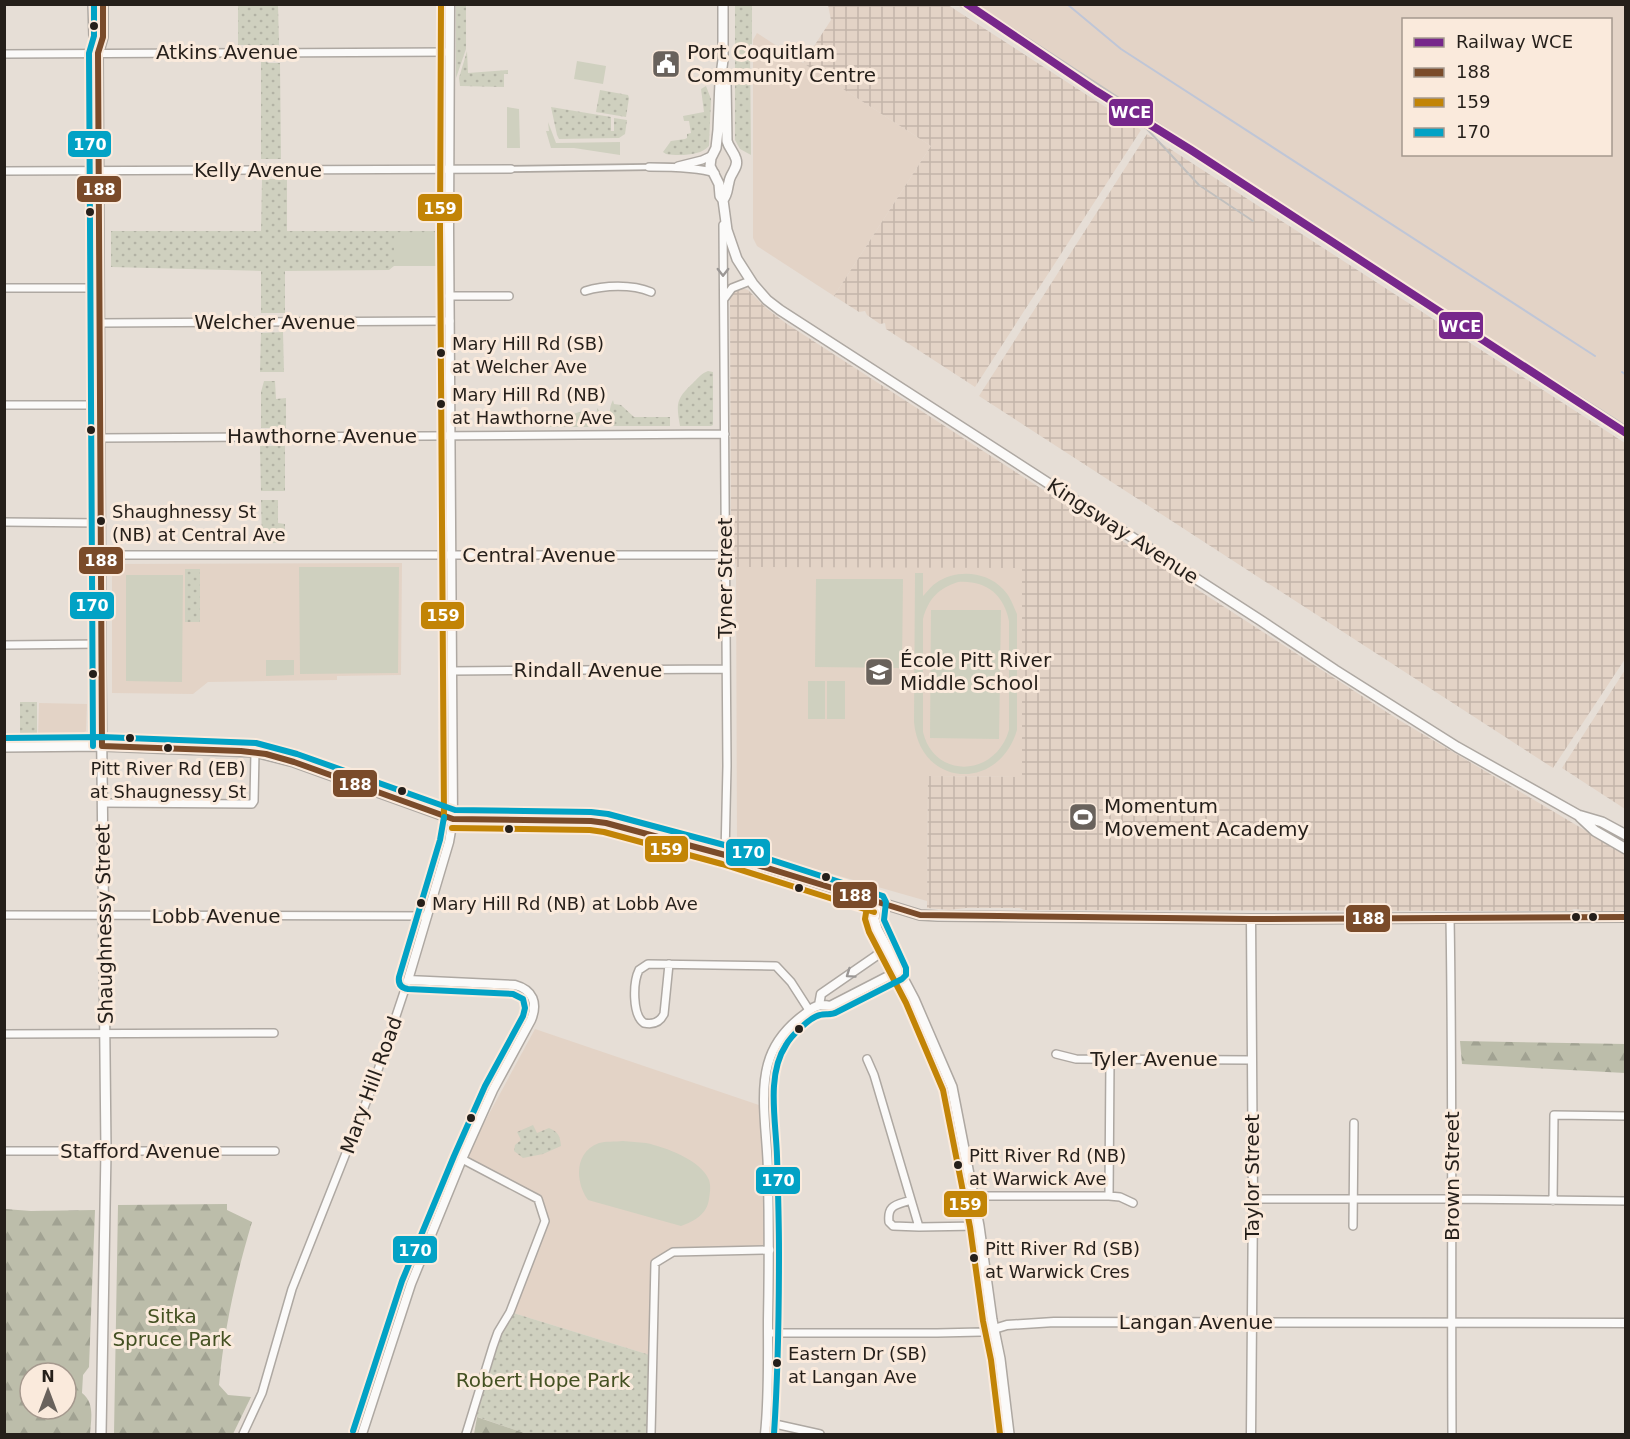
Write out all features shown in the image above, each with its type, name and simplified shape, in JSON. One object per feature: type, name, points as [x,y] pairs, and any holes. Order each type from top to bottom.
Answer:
[{"type":"main road","name":"Shaughnessy Street","points":[[93,4],[94,37],[98,53],[106,1151],[101,1434]]},
{"type":"main road","name":"Shaughnessy Street","points":[[98,53],[103,37],[103,4]]},
{"type":"main road","name":"Kingsway Avenue","points":[[723,4],[723,60],[717,141],[710,166],[719,184],[731,246],[750,281],[767,300],[1335,670],[1458,747],[1578,815],[1602,822],[1626,835]]},
{"type":"main road","name":"Kingsway Avenue","points":[[723,60],[726,82],[727,139],[737,164],[729,181],[727,196],[723,200]]},
{"type":"main road","points":[[713,154],[723,149],[731,152]]},
{"type":"main road","points":[[715,173],[723,176],[732,173]]},
{"type":"main road","points":[[4,747],[102,746],[255,752],[286,759],[453,819],[606,823],[725,855],[910,913],[938,916],[1251,919],[1626,917]]},
{"type":"main road","name":"Kingsway Avenue","points":[[1578,815],[1595,831],[1626,849]]},
{"type":"main road","points":[[877,903],[875,922],[914,999],[952,1087],[979,1226],[1009,1434]]},
{"type":"street","name":"Mary Hill Road","points":[[243,1434],[262,1393],[292,1289],[373,1085],[428,916],[449,842],[453,819],[448,169],[450,4]]},
{"type":"street","name":"Atkins Avenue","points":[[4,54],[448,52]]},
{"type":"street","points":[[673,167],[702,160],[713,154]]},
{"type":"street","points":[[511,168],[673,167],[715,173]]},
{"type":"street","name":"Kelly Avenue","points":[[4,171],[511,168]]},
{"type":"street","name":"Tyner Street","points":[[723,200],[727,766],[725,855]]},
{"type":"street","points":[[724,302],[730,289],[750,281]]},
{"type":"street","points":[[585,291],[596,288],[625,287],[651,292]]},
{"type":"street","points":[[4,288],[99,288]]},
{"type":"street","points":[[449,296],[509,296]]},
{"type":"street","name":"Welcher Avenue","points":[[99,323],[450,321]]},
{"type":"street","points":[[4,405],[100,405]]},
{"type":"street","name":"Hawthorne Avenue","points":[[100,438],[725,434]]},
{"type":"street","points":[[4,522],[100,523]]},
{"type":"street","name":"Central Avenue","points":[[100,555],[725,555]]},
{"type":"street","points":[[4,645],[101,644]]},
{"type":"street","name":"Rindall Avenue","points":[[451,670],[725,669]]},
{"type":"street","points":[[102,803],[252,804],[254,801],[255,752]]},
{"type":"street","name":"Lobb Avenue","points":[[4,915],[428,916]]},
{"type":"street","name":"Brown Street","points":[[1450,917],[1452,1434]]},
{"type":"street","name":"Taylor Street","points":[[1251,919],[1253,1199],[1251,1434]]},
{"type":"street","points":[[819,1005],[821,994],[876,956],[885,945]]},
{"type":"street","points":[[669,964],[664,1014],[655,1023],[644,1023],[639,1018],[636,1009],[637,974],[641,967],[648,964],[669,964],[776,966],[791,982],[809,1010]]},
{"type":"street","points":[[765,1434],[770,1250],[765,1107],[766,1070],[778,1040],[809,1010],[819,1005],[830,1006],[898,970]]},
{"type":"street","points":[[362,1434],[411,1284],[462,1159],[497,1082],[535,1009],[534,1000],[529,992],[515,985],[408,980]]},
{"type":"street","points":[[4,1034],[274,1033]]},
{"type":"street","name":"Tyler Avenue","points":[[1056,1054],[1076,1059],[1251,1060]]},
{"type":"street","points":[[867,1059],[874,1075],[920,1227]]},
{"type":"street","points":[[1109,1196],[1110,1059]]},
{"type":"street","points":[[1553,1201],[1554,1115],[1626,1116]]},
{"type":"street","points":[[1353,1226],[1354,1123]]},
{"type":"street","name":"Stafford Avenue","points":[[4,1151],[274,1151]]},
{"type":"street","points":[[462,1159],[538,1199],[545,1221],[510,1312],[498,1332],[466,1434]]},
{"type":"street","points":[[974,1196],[1109,1196],[1120,1197],[1133,1203]]},
{"type":"street","points":[[1253,1199],[1626,1201]]},
{"type":"street","points":[[911,1200],[892,1206],[889,1211],[889,1222],[893,1226],[979,1226]]},
{"type":"street","points":[[651,1434],[655,1263],[673,1252],[770,1250]]},
{"type":"street","name":"Langan Avenue","points":[[768,1333],[981,1332],[1007,1325],[1054,1322],[1626,1323]]},
{"type":"street","points":[[766,1422],[820,1434]]},
{"type":"shaded area","points":[[828,5],[948,5],[1141,130],[975,387],[886,329],[885,323],[880,324],[865,311],[859,312],[834,296],[931,146],[803,63],[831,20]]},
{"type":"shaded area","points":[[957,5],[1625,5],[1625,437],[1221,174]]},
{"type":"shaded area","points":[[757,33],[931,146],[834,296],[757,246],[753,238],[753,40]]},
{"type":"shaded area","points":[[1147,134],[1625,443],[1625,659],[1553,768],[979,396]]},
{"type":"shaded area","points":[[742,288],[748,290],[787,324],[1399,720],[1625,854],[1625,910],[1606,912],[1574,909],[1569,911],[1024,910],[1020,908],[949,910],[927,908],[928,776],[1022,777],[1022,568],[736,567],[731,549],[730,298],[734,291]]},
{"type":"shaded area","points":[[402,563],[401,675],[337,676],[337,680],[208,682],[193,694],[112,693],[112,564]]},
{"type":"shaded area","name":"École Pitt River Middle School","points":[[736,567],[1023,567],[1022,777],[928,776],[927,901],[737,847]]},
{"type":"shaded area","points":[[1625,670],[1626,809],[1562,768]]},
{"type":"shaded area","points":[[39,703],[87,704],[86,731],[78,736],[38,737]]},
{"type":"shaded area","points":[[535,1029],[765,1107],[770,1250],[673,1252],[655,1263],[653,1356],[510,1312],[545,1221],[538,1199],[464,1160]]},
{"type":"green space","points":[[238,5],[278,5],[279,45],[238,45]]},
{"type":"green space","points":[[456,5],[466,5],[466,49],[456,78]]},
{"type":"green space","points":[[735,5],[752,5],[751,155],[740,149],[735,140]]},
{"type":"green space","points":[[467,51],[468,73],[508,70],[508,74],[504,74],[504,87],[460,86],[459,78]]},
{"type":"green space","points":[[261,60],[280,63],[281,159],[261,159]]},
{"type":"green space","points":[[577,61],[606,66],[603,84],[574,79]]},
{"type":"green space","points":[[706,86],[711,99],[709,146],[701,152],[683,155],[666,154],[663,152],[671,141],[685,139],[687,134],[691,133],[689,121],[684,121],[683,116],[704,112],[701,89]]},
{"type":"green space","points":[[600,90],[628,95],[626,117],[596,112]]},
{"type":"green space","points":[[507,107],[519,109],[520,148],[507,148]]},
{"type":"green space","points":[[551,107],[611,117],[611,131],[614,131],[614,118],[627,120],[625,134],[619,138],[559,139]]},
{"type":"green space","points":[[548,122],[556,143],[620,142],[620,155],[574,148],[551,148],[546,131],[549,131]]},
{"type":"green space","points":[[262,179],[287,179],[287,231],[438,231],[438,266],[394,266],[389,270],[285,271],[285,313],[261,313],[261,271],[111,267],[111,231],[261,231]]},
{"type":"green space","points":[[395,235],[437,235],[437,266],[394,266]]},
{"type":"green space","points":[[283,332],[284,372],[260,372],[261,333]]},
{"type":"green space","points":[[708,371],[713,372],[713,425],[680,426],[678,407],[680,398],[687,388]]},
{"type":"green space","points":[[264,381],[275,381],[276,399],[286,398],[286,428],[261,428],[261,392]]},
{"type":"green space","points":[[613,400],[614,404],[621,405],[634,417],[670,417],[670,426],[613,426],[610,413]]},
{"type":"green space","points":[[597,408],[600,417],[597,427],[549,427],[545,421],[583,411],[588,415],[588,420],[597,420]]},
{"type":"green space","points":[[260,446],[285,446],[285,491],[261,491]]},
{"type":"green space","points":[[261,500],[278,500],[278,523],[285,524],[285,543],[262,543]]},
{"type":"green space","points":[[299,567],[399,567],[398,673],[300,674]]},
{"type":"green space","points":[[185,569],[200,569],[200,622],[185,622]]},
{"type":"green space","points":[[915,573],[923,573],[923,596],[934,584],[944,578],[971,574],[988,578],[1005,592],[1017,614],[1017,730],[1008,750],[994,764],[978,772],[961,774],[944,770],[930,760],[919,744],[914,722]],"holes":[[[958,582],[985,586],[998,596],[1009,621],[1009,730],[1002,746],[991,757],[979,764],[965,767],[951,765],[939,758],[929,747],[923,732],[923,619],[935,595]]]},
{"type":"green space","points":[[126,575],[183,575],[182,682],[126,681]]},
{"type":"green space","points":[[816,579],[903,579],[902,668],[815,667]]},
{"type":"green space","points":[[931,610],[1001,610],[999,739],[930,738]]},
{"type":"green space","points":[[266,660],[294,660],[294,675],[266,676]]},
{"type":"green space","points":[[808,681],[825,681],[825,719],[808,719]]},
{"type":"green space","points":[[827,681],[845,681],[845,719],[827,719]]},
{"type":"green space","points":[[20,702],[37,702],[37,736],[20,735]]},
{"type":"green space","points":[[1460,1041],[1625,1044],[1625,1073],[1462,1064]]},
{"type":"green space","points":[[533,1125],[537,1133],[549,1128],[555,1131],[561,1146],[543,1154],[523,1158],[514,1151],[515,1145],[521,1140],[517,1132]]},
{"type":"green space","points":[[623,1141],[646,1143],[663,1148],[698,1166],[705,1173],[710,1185],[708,1204],[703,1213],[681,1226],[588,1200],[579,1176],[581,1160],[585,1153],[599,1143]]},
{"type":"green space","name":"Sitka Spruce Park","points":[[227,1204],[227,1210],[252,1222],[231,1303],[219,1385],[228,1395],[251,1397],[233,1434],[114,1434],[118,1205]]},
{"type":"green space","points":[[5,1209],[95,1210],[89,1367],[83,1375],[82,1393],[91,1406],[90,1434],[5,1434]]},
{"type":"green space","name":"Robert Hope Park","points":[[510,1312],[653,1356],[651,1434],[527,1434],[472,1415]]},
{"type":"green space","points":[[477,1417],[527,1434],[474,1434]]},
{"type":"waterway","points":[[1067,4],[1121,49],[1595,356]]},
{"type":"waterway","points":[[1622,372],[1626,375]]},
{"type":"railway","points":[[975,4],[1428,300],[1626,426]]},
{"type":"railway","points":[[1119,107],[1147,129],[1199,185],[1253,221]]},
{"type":"rail line","name":"WCE","points":[[967,4],[1096,91],[1191,150],[1626,433]]},
{"type":"transit line","name":"170","points":[[93,746],[89,53],[94,36],[94,4]]},
{"type":"transit line","name":"188","points":[[102,746],[98,53],[103,37],[103,4]]},
{"type":"transit line","name":"159","points":[[441,4],[440,228],[444,819]]},
{"type":"transit line","name":"170","points":[[4,738],[102,737],[256,743],[297,754],[455,810],[608,814],[728,846],[883,896],[886,902],[884,920],[906,968],[906,975],[835,1013],[811,1019],[788,1041],[776,1070],[774,1099],[779,1275],[774,1434]]},
{"type":"transit line","name":"188","points":[[102,746],[266,754],[453,819],[606,823],[725,855],[920,915],[1251,919],[1626,917]]},
{"type":"transit line","name":"170","points":[[353,1431],[402,1281],[485,1086],[523,1016],[525,1008],[523,999],[513,994],[408,989],[400,984],[399,977],[440,840],[444,817]]},
{"type":"transit line","name":"159","points":[[452,828],[604,832],[722,864],[874,912]]},
{"type":"transit line","name":"159","points":[[868,901],[865,919],[869,932],[906,1003],[943,1090],[970,1227],[1000,1434]]},
{"type":"place","name":"Port Coquitlam Community Centre","points":[[666,64]]},
{"type":"place","name":"Mary Hill Rd (SB) at Welcher Ave","points":[[441,353]]},
{"type":"place","name":"Mary Hill Rd (NB) at Hawthorne Ave","points":[[441,404]]},
{"type":"place","name":"Shaughnessy St (NB) at Central Ave","points":[[101,521]]},
{"type":"place","name":"École Pitt River Middle School","points":[[879,672]]},
{"type":"place","name":"Pitt River Rd (EB) at Shaugnessy St","points":[[168,748]]},
{"type":"place","name":"Momentum Movement Academy","points":[[1083,817]]},
{"type":"place","name":"Mary Hill Rd (NB) at Lobb Ave","points":[[421,903]]},
{"type":"place","name":"Pitt River Rd (NB) at Warwick Ave","points":[[958,1165]]},
{"type":"place","name":"Pitt River Rd (SB) at Warwick Cres","points":[[974,1258]]},
{"type":"place","name":"Eastern Dr (SB) at Langan Ave","points":[[777,1363]]}]
